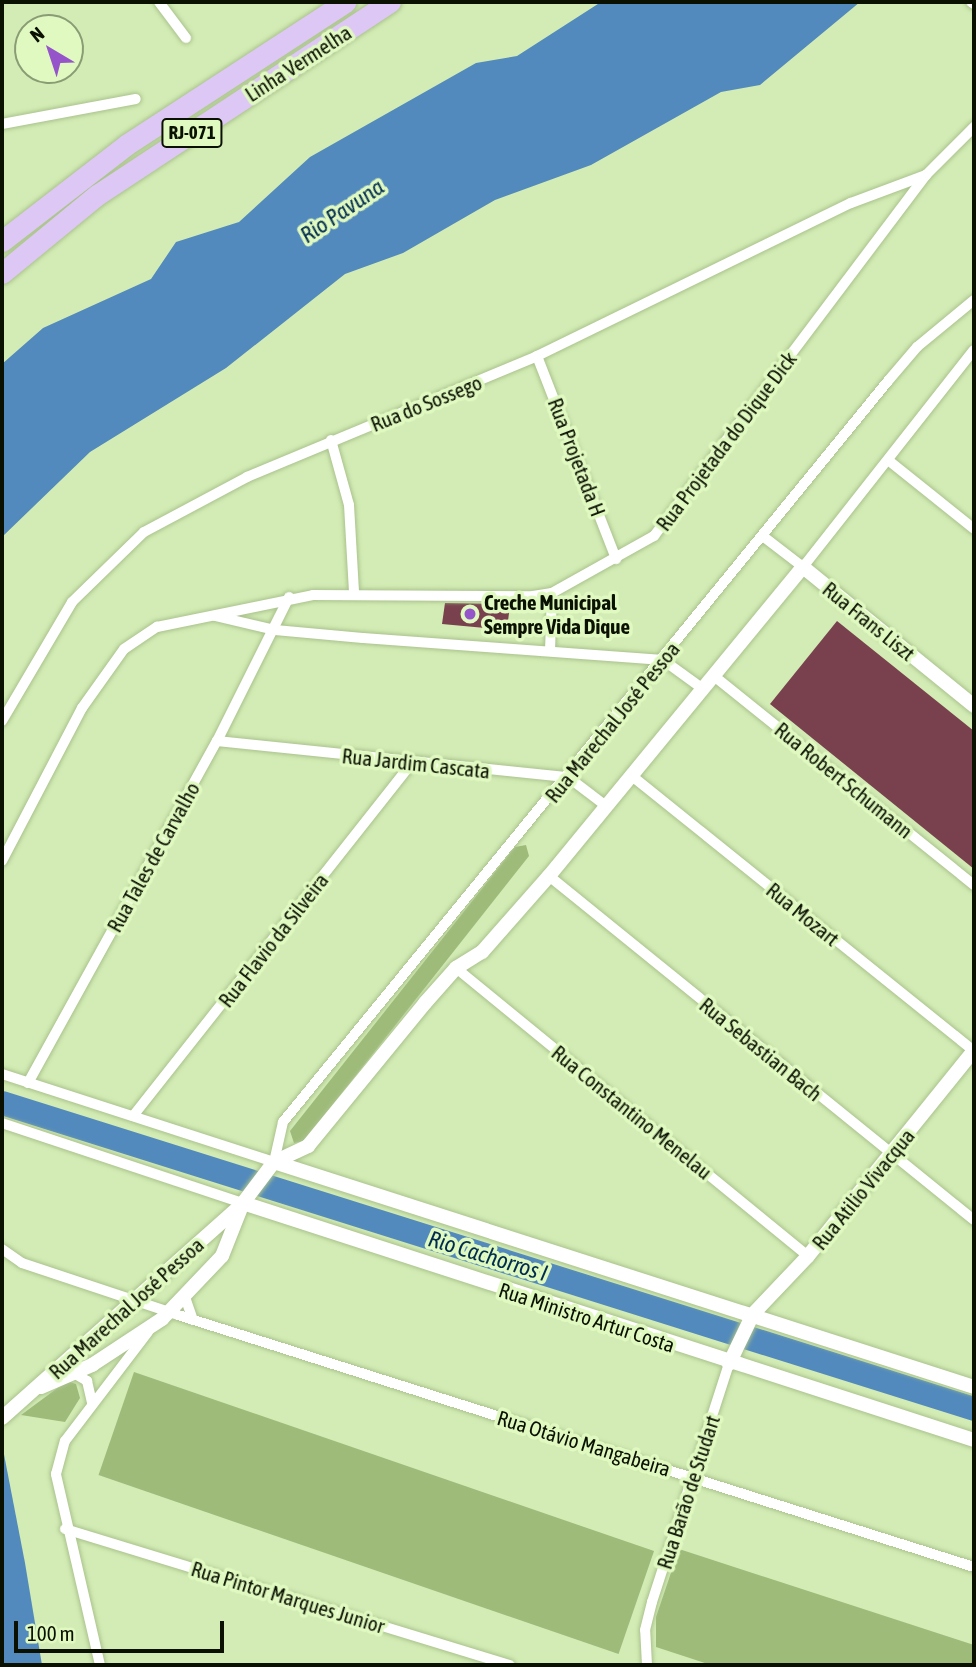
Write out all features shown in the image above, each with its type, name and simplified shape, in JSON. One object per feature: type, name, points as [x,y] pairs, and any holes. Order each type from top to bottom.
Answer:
[{"type":"highway","name":"Linha Vermelha","points":[[2,240],[126,145],[345,2]]},
{"type":"highway","name":"Linha Vermelha","points":[[2,273],[96,195],[390,2]]},
{"type":"street","points":[[159,2],[186,38]]},
{"type":"street","points":[[2,124],[136,99]]},
{"type":"street","name":"Rua Projetada do Dique Dick","points":[[2,861],[109,667],[157,627],[289,597],[354,592],[552,593],[617,559],[660,528],[926,175],[974,127]]},
{"type":"street","name":"Rua do Sossego","points":[[2,721],[72,602],[117,554],[192,505],[331,440],[537,356],[851,203],[926,175]]},
{"type":"street","name":"Rua Marechal José Pessoa","points":[[36,1389],[248,1197],[270,1167],[283,1122],[568,777],[917,347],[974,299]]},
{"type":"street","name":"Rua Marechal José Pessoa","points":[[270,1167],[309,1146],[456,968],[482,952],[549,876],[803,567],[973,354]]},
{"type":"street","name":"Rua Projetada H","points":[[537,356],[617,559]]},
{"type":"street","points":[[331,440],[349,505],[354,592]]},
{"type":"street","points":[[888,460],[974,529]]},
{"type":"street","name":"Rua Frans Liszt","points":[[764,537],[974,706]]},
{"type":"street","points":[[550,651],[552,593]]},
{"type":"street","name":"Rua Tales de Carvalho","points":[[28,1083],[217,741],[275,630],[289,597]]},
{"type":"street","points":[[213,615],[275,630],[663,660],[703,690]]},
{"type":"street","name":"Rua Robert Schumann","points":[[714,676],[974,885]]},
{"type":"street","name":"Rua Jardim Cascata","points":[[217,741],[568,777]]},
{"type":"street","name":"Rua Flavio da Silveira","points":[[133,1116],[412,763]]},
{"type":"street","name":"Rua Mozart","points":[[632,776],[974,1050]]},
{"type":"street","points":[[568,777],[606,806]]},
{"type":"street","name":"Rua Sebastian Bach","points":[[549,876],[974,1220]]},
{"type":"street","name":"Rua Constantino Menelau","points":[[456,968],[808,1256]]},
{"type":"street","name":"Rua Atilio Vivacqua","points":[[750,1319],[808,1256],[974,1050]]},
{"type":"street","points":[[2,1074],[133,1116],[270,1167],[974,1387]]},
{"type":"street","name":"Rua Ministro Artur Costa","points":[[2,1123],[248,1197],[974,1440]]},
{"type":"street","name":"Rua Marechal José Pessoa","points":[[36,1389],[74,1375],[150,1329],[170,1313],[228,1247],[248,1197]]},
{"type":"street","name":"Rua Otávio Mangabeira","points":[[2,1249],[22,1263],[170,1313],[974,1567]]},
{"type":"street","points":[[186,1297],[193,1320]]},
{"type":"street","name":"Rua Barão de Studart","points":[[648,1665],[645,1630],[652,1602],[731,1359],[750,1319]]},
{"type":"street","points":[[100,1665],[65,1529],[59,1457],[92,1403],[150,1329]]},
{"type":"street","points":[[67,1360],[74,1375],[90,1385],[92,1403]]},
{"type":"street","points":[[4,1416],[36,1389]]},
{"type":"street","name":"Rua Pintor Marques Junior","points":[[65,1529],[510,1665]]},
{"type":"green space","points":[[526,845],[529,856],[304,1141],[294,1143],[290,1131],[515,847]]},
{"type":"green space","points":[[134,1372],[654,1551],[619,1654],[99,1475]]},
{"type":"green space","points":[[67,1381],[76,1384],[80,1398],[65,1422],[21,1415]]},
{"type":"green space","points":[[679,1549],[974,1645],[974,1665],[711,1665],[656,1647],[656,1617]]},
{"type":"water","name":"Rio Pavuna","points":[[601,2],[860,2],[760,85],[721,92],[591,165],[495,200],[403,253],[345,274],[226,368],[90,452],[2,537],[2,364],[43,328],[151,279],[176,242],[239,222],[310,157],[476,63],[517,56]]},
{"type":"water","points":[[2,1444],[25,1563],[42,1665],[2,1665]]},
{"type":"building","points":[[445,603],[510,604],[507,630],[442,624]]},
{"type":"building","points":[[837,621],[974,731],[974,869],[770,704]]},
{"type":"waterway","name":"Rio Cachorros I","points":[[2,1103],[974,1409]]},
{"type":"place","name":"Creche Municipal Sempre Vida Dique","points":[[470,614]]}]
